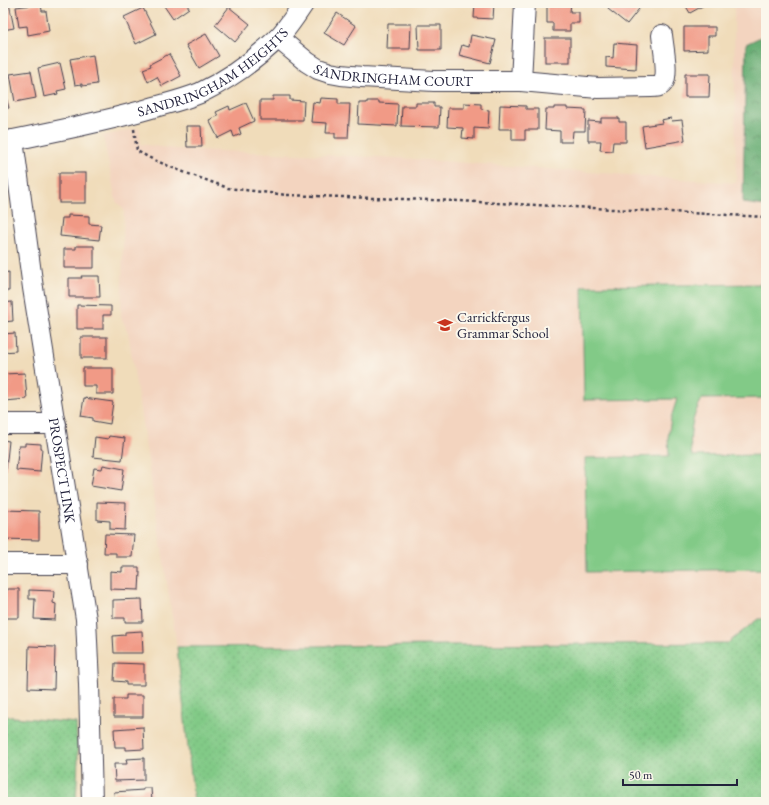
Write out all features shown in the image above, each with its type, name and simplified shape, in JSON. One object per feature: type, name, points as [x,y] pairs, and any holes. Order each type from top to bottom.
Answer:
[{"type":"street","name":"SANDRINGHAM HEIGHTS","points":[[8,141],[130,114],[189,97],[208,89],[262,53],[278,38],[304,3]]},
{"type":"street","points":[[521,82],[525,3]]},
{"type":"street","name":"SANDRINGHAM COURT","points":[[278,38],[307,62],[318,69],[330,73],[362,77],[434,81],[521,82],[598,88],[658,87],[664,82],[665,74],[662,35]]},
{"type":"street","name":"PROSPECT LINK","points":[[8,141],[56,424],[86,619],[92,802]]},
{"type":"street","points":[[3,424],[56,424]]},
{"type":"street","points":[[3,564],[78,564]]},
{"type":"path","points":[[130,114],[134,129],[136,151],[152,160],[228,188],[287,195],[459,201],[766,217]]},
{"type":"shaded area","name":"Carrickfergus Grammar School","points":[[734,3],[766,3],[766,619],[758,619],[728,643],[177,647],[128,332],[121,317],[124,210],[116,201],[103,136],[139,128],[141,144],[176,149],[400,158],[736,183]]},
{"type":"green space","points":[[765,35],[766,206],[743,203],[746,44]]},
{"type":"green space","points":[[766,284],[766,398],[702,399],[693,419],[690,441],[692,456],[766,455],[766,569],[587,572],[585,458],[669,456],[668,438],[671,418],[677,399],[584,400],[582,286]]},
{"type":"green space","points":[[758,619],[766,619],[766,802],[194,802],[177,647],[728,643]]},
{"type":"green space","points":[[3,716],[76,723],[78,759],[76,802],[3,802]]},
{"type":"building","points":[[9,3],[14,28],[3,30],[3,5]]},
{"type":"building","points":[[162,3],[186,3],[189,8],[173,19]]},
{"type":"building","points":[[475,3],[494,3],[493,19],[474,18]]},
{"type":"building","points":[[547,3],[571,3],[570,12],[579,12],[579,23],[570,23],[570,31],[553,31],[553,23],[547,23]]},
{"type":"building","points":[[612,3],[639,3],[642,5],[627,24],[608,9]]},
{"type":"building","points":[[684,3],[708,3],[690,13]]},
{"type":"building","points":[[41,4],[42,11],[46,11],[49,31],[28,35],[27,26],[19,27],[16,7]]},
{"type":"building","points":[[229,7],[250,24],[235,42],[215,25]]},
{"type":"building","points":[[143,8],[156,34],[136,44],[124,17]]},
{"type":"building","points":[[337,13],[356,26],[344,45],[324,33]]},
{"type":"building","points":[[388,24],[411,24],[410,49],[387,49]]},
{"type":"building","points":[[418,25],[441,25],[441,50],[419,50]]},
{"type":"building","points":[[684,27],[715,27],[715,36],[708,36],[708,50],[684,51]]},
{"type":"building","points":[[206,34],[219,56],[199,68],[186,45]]},
{"type":"building","points":[[471,35],[496,40],[490,63],[459,55],[462,45],[469,47]]},
{"type":"building","points":[[545,38],[570,38],[570,62],[545,62]]},
{"type":"building","points":[[614,43],[637,45],[636,69],[606,67],[606,57],[613,58]]},
{"type":"building","points":[[169,54],[181,76],[162,86],[157,77],[148,82],[143,69],[151,66],[150,64]]},
{"type":"building","points":[[93,55],[97,84],[82,86],[82,84],[75,85],[70,59]]},
{"type":"building","points":[[60,63],[66,89],[57,91],[58,94],[44,97],[38,68]]},
{"type":"building","points":[[31,71],[36,98],[15,102],[10,74]]},
{"type":"building","points":[[685,74],[710,74],[709,97],[685,97]]},
{"type":"building","points":[[3,86],[9,108],[3,109]]},
{"type":"building","points":[[273,96],[290,96],[290,100],[304,101],[303,120],[260,120],[260,100],[273,100]]},
{"type":"building","points":[[321,98],[338,99],[338,104],[350,104],[348,138],[335,138],[335,133],[326,133],[327,123],[311,122],[313,102],[320,103]]},
{"type":"building","points":[[367,101],[398,104],[397,126],[358,124],[359,103],[367,103]]},
{"type":"building","points":[[246,103],[254,121],[239,128],[241,134],[234,137],[232,131],[218,138],[209,120],[218,116],[216,112],[229,106],[230,110]]},
{"type":"building","points":[[416,103],[434,103],[434,107],[440,107],[439,127],[401,126],[402,106],[416,106]]},
{"type":"building","points":[[464,103],[481,104],[481,109],[489,110],[488,129],[474,128],[474,139],[462,138],[463,128],[447,127],[448,108],[464,108]]},
{"type":"building","points":[[500,105],[526,106],[526,109],[538,109],[538,130],[525,130],[525,140],[512,140],[512,129],[499,129]]},
{"type":"building","points":[[554,107],[567,107],[567,109],[586,110],[585,131],[573,131],[572,142],[560,142],[560,131],[545,130],[546,109],[554,109]]},
{"type":"building","points":[[601,118],[619,118],[619,122],[626,122],[626,142],[613,142],[612,151],[600,150],[601,141],[588,141],[588,121],[601,122]]},
{"type":"building","points":[[671,118],[672,121],[682,120],[685,140],[645,147],[642,126],[662,123],[661,120]]},
{"type":"building","points":[[186,126],[201,126],[202,147],[187,147]]},
{"type":"building","points":[[59,173],[86,173],[86,203],[59,203]]},
{"type":"building","points":[[68,215],[89,216],[89,224],[101,225],[99,240],[60,236],[62,218],[68,218]]},
{"type":"building","points":[[76,246],[94,246],[94,268],[64,268],[64,249],[76,249]]},
{"type":"building","points":[[9,272],[9,291],[3,291],[3,273]]},
{"type":"building","points":[[81,276],[99,276],[100,297],[69,297],[69,278],[82,278]]},
{"type":"building","points":[[12,302],[13,321],[3,322],[3,303]]},
{"type":"building","points":[[77,305],[111,306],[111,315],[103,315],[103,329],[77,329]]},
{"type":"building","points":[[15,333],[16,351],[3,352],[3,334]]},
{"type":"building","points":[[81,337],[107,337],[107,358],[81,358]]},
{"type":"building","points":[[83,368],[113,368],[113,394],[96,394],[96,386],[83,386]]},
{"type":"building","points":[[25,373],[27,399],[5,401],[3,374]]},
{"type":"building","points":[[84,398],[113,402],[110,424],[93,421],[93,418],[81,416]]},
{"type":"building","points":[[109,436],[125,438],[122,460],[93,457],[95,437],[108,439]]},
{"type":"building","points":[[3,440],[9,441],[6,469],[3,469]]},
{"type":"building","points":[[25,443],[41,444],[40,472],[16,470],[19,446],[25,446]]},
{"type":"building","points":[[103,465],[124,469],[121,491],[91,486],[94,468],[102,469]]},
{"type":"building","points":[[97,502],[126,503],[125,530],[110,529],[110,521],[97,520]]},
{"type":"building","points":[[3,510],[39,511],[39,540],[3,539]]},
{"type":"building","points":[[105,534],[134,535],[132,557],[116,557],[116,553],[104,553]]},
{"type":"building","points":[[122,567],[139,567],[139,590],[110,589],[110,571],[122,572]]},
{"type":"building","points":[[7,589],[19,589],[19,618],[3,618],[3,591],[7,591]]},
{"type":"building","points":[[29,590],[54,591],[53,603],[56,604],[55,620],[34,619],[35,599],[29,599]]},
{"type":"building","points":[[142,599],[143,622],[125,622],[125,618],[113,618],[113,600]]},
{"type":"building","points":[[142,631],[143,653],[114,653],[113,636],[125,635],[125,632]]},
{"type":"building","points":[[29,646],[55,647],[54,689],[28,688]]},
{"type":"building","points":[[115,663],[144,664],[144,685],[126,685],[126,682],[114,681]]},
{"type":"building","points":[[126,695],[143,695],[143,717],[114,717],[114,699],[126,699]]},
{"type":"building","points":[[143,727],[144,749],[126,750],[126,747],[115,747],[114,729]]},
{"type":"building","points":[[144,758],[144,780],[115,781],[114,764],[127,764],[126,759]]},
{"type":"building","points":[[143,788],[151,788],[152,802],[115,802],[114,792],[143,790]]},
{"type":"place","name":"Carrickfergus Grammar School","points":[[445,325]]}]
